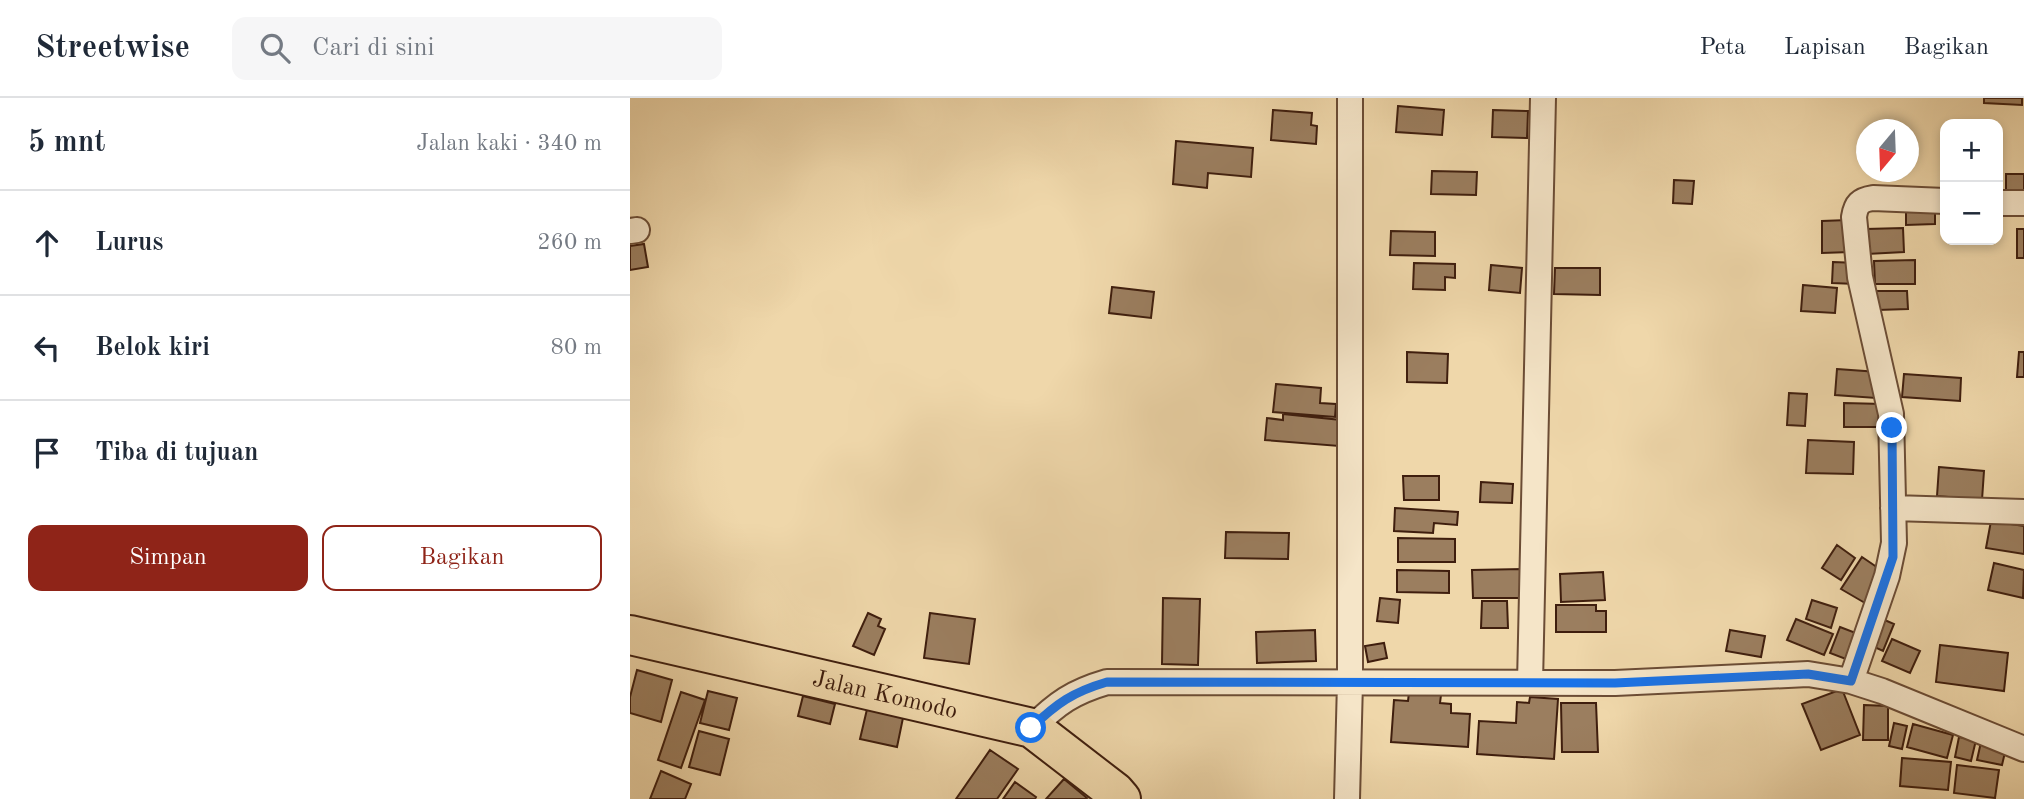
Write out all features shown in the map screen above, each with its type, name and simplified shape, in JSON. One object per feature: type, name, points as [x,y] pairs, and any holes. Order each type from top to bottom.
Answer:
[{"type":"highway","name":"Jalan Komodo","points":[[630,635],[1031,728],[1114,797]]},
{"type":"street","points":[[1347,799],[1350,682],[1350,98]]},
{"type":"street","points":[[1530,683],[1543,98]]},
{"type":"street","points":[[1851,681],[1893,557],[1891,414],[1860,277],[1854,217],[1856,207],[1864,199],[1940,201]]},
{"type":"street","points":[[2003,202],[2024,203]]},
{"type":"street","points":[[1893,508],[2024,512]]},
{"type":"street","points":[[1031,728],[1054,706],[1072,694],[1107,682],[1615,683],[1808,674],[1851,681],[1882,691],[2024,749]]},
{"type":"building","points":[[1984,98],[2022,98],[2022,105],[1984,103]]},
{"type":"building","points":[[1398,106],[1444,110],[1442,135],[1396,132]]},
{"type":"building","points":[[1273,110],[1312,113],[1311,125],[1317,126],[1316,144],[1271,140]]},
{"type":"building","points":[[1493,110],[1528,111],[1527,138],[1492,137]]},
{"type":"building","points":[[1176,141],[1253,148],[1251,177],[1208,173],[1207,188],[1173,184]]},
{"type":"building","points":[[1432,171],[1477,172],[1476,195],[1431,194]]},
{"type":"building","points":[[2006,174],[2024,174],[2024,197],[2006,197]]},
{"type":"building","points":[[1674,180],[1694,181],[1692,204],[1673,203]]},
{"type":"building","points":[[1935,208],[1935,224],[1906,225],[1906,209]]},
{"type":"building","points":[[1848,220],[1850,252],[1822,253],[1822,221]]},
{"type":"building","points":[[1903,228],[1904,252],[1867,254],[1866,229]]},
{"type":"building","points":[[2017,229],[2024,229],[2024,258],[2017,258]]},
{"type":"building","points":[[1391,231],[1435,232],[1435,256],[1390,255]]},
{"type":"building","points":[[644,244],[648,267],[630,270],[630,246]]},
{"type":"building","points":[[1915,260],[1915,284],[1875,284],[1874,261]]},
{"type":"building","points":[[1833,262],[1857,263],[1856,284],[1832,283]]},
{"type":"building","points":[[1414,263],[1455,264],[1455,278],[1445,277],[1445,290],[1413,289]]},
{"type":"building","points":[[1491,265],[1522,268],[1520,293],[1489,290]]},
{"type":"building","points":[[1555,268],[1600,268],[1600,295],[1554,294]]},
{"type":"building","points":[[1803,285],[1837,288],[1835,313],[1801,311]]},
{"type":"building","points":[[1112,287],[1154,292],[1151,318],[1109,313]]},
{"type":"building","points":[[1876,291],[1907,291],[1908,309],[1877,310]]},
{"type":"building","points":[[1407,352],[1448,354],[1447,383],[1407,382]]},
{"type":"building","points":[[2019,352],[2024,352],[2024,377],[2017,377]]},
{"type":"building","points":[[1837,369],[1878,372],[1876,398],[1835,395]]},
{"type":"building","points":[[1904,374],[1961,378],[1960,401],[1902,397]]},
{"type":"building","points":[[1276,384],[1321,388],[1320,403],[1336,404],[1335,417],[1273,412]]},
{"type":"building","points":[[1789,393],[1807,394],[1805,426],[1787,425]]},
{"type":"building","points":[[1844,403],[1883,404],[1883,427],[1844,427]]},
{"type":"building","points":[[1283,414],[1341,420],[1339,446],[1265,440],[1267,418],[1283,420]]},
{"type":"building","points":[[1808,440],[1854,442],[1853,474],[1806,473]]},
{"type":"building","points":[[1939,467],[1984,471],[1982,500],[1937,496]]},
{"type":"building","points":[[1403,476],[1439,476],[1439,500],[1404,500]]},
{"type":"building","points":[[1481,482],[1513,484],[1512,503],[1480,502]]},
{"type":"building","points":[[1395,508],[1458,512],[1457,525],[1434,523],[1433,533],[1394,531]]},
{"type":"building","points":[[1991,521],[2024,526],[2024,554],[1986,548]]},
{"type":"building","points":[[1226,532],[1289,533],[1288,559],[1225,558]]},
{"type":"building","points":[[1398,538],[1455,539],[1455,562],[1398,562]]},
{"type":"building","points":[[1837,545],[1855,558],[1841,580],[1822,568]]},
{"type":"building","points":[[1862,557],[1884,572],[1865,603],[1841,589]]},
{"type":"building","points":[[1994,563],[2024,570],[2023,598],[1988,590]]},
{"type":"building","points":[[1523,569],[1523,598],[1473,598],[1472,570]]},
{"type":"building","points":[[1397,570],[1449,571],[1449,593],[1397,592]]},
{"type":"building","points":[[1603,572],[1605,600],[1561,602],[1560,574]]},
{"type":"building","points":[[1163,598],[1200,599],[1198,665],[1162,664]]},
{"type":"building","points":[[1380,598],[1400,600],[1398,623],[1377,621]]},
{"type":"building","points":[[1812,600],[1837,608],[1831,628],[1806,619]]},
{"type":"building","points":[[1482,601],[1507,601],[1508,628],[1481,628]]},
{"type":"building","points":[[1556,605],[1596,605],[1596,611],[1606,611],[1606,632],[1556,632]]},
{"type":"building","points":[[868,613],[881,619],[878,626],[885,629],[874,655],[853,646]]},
{"type":"building","points":[[930,613],[975,619],[969,664],[924,658]]},
{"type":"building","points":[[1880,618],[1894,624],[1883,651],[1870,645]]},
{"type":"building","points":[[1796,619],[1833,634],[1824,655],[1787,640]]},
{"type":"building","points":[[1840,627],[1861,635],[1851,661],[1830,653]]},
{"type":"building","points":[[1315,630],[1316,661],[1257,663],[1256,632]]},
{"type":"building","points":[[1730,630],[1765,636],[1761,657],[1726,651]]},
{"type":"building","points":[[1892,639],[1920,651],[1910,673],[1882,661]]},
{"type":"building","points":[[1384,643],[1387,658],[1368,662],[1365,646]]},
{"type":"building","points":[[1940,645],[2008,653],[2004,691],[1936,682]]},
{"type":"building","points":[[637,670],[672,680],[661,722],[630,713],[630,697]]},
{"type":"building","points":[[1842,689],[1860,735],[1821,750],[1802,704]]},
{"type":"building","points":[[708,691],[737,698],[729,730],[700,723]]},
{"type":"building","points":[[681,692],[705,700],[681,768],[658,760]]},
{"type":"building","points":[[1409,692],[1441,695],[1440,703],[1451,704],[1451,713],[1470,714],[1468,747],[1391,742],[1394,700],[1408,701]]},
{"type":"building","points":[[803,696],[835,704],[830,724],[798,716]]},
{"type":"building","points":[[1530,697],[1558,699],[1554,759],[1477,754],[1479,721],[1516,723],[1517,702],[1529,703]]},
{"type":"building","points":[[1561,703],[1596,703],[1598,752],[1562,752]]},
{"type":"building","points":[[868,705],[904,713],[897,747],[860,739]]},
{"type":"building","points":[[1864,705],[1888,706],[1888,740],[1863,740]]},
{"type":"building","points":[[1894,723],[1907,726],[1902,749],[1889,746]]},
{"type":"building","points":[[1913,724],[1953,735],[1947,758],[1907,747]]},
{"type":"building","points":[[699,731],[729,739],[720,775],[689,767]]},
{"type":"building","points":[[1959,737],[1976,740],[1971,761],[1955,757]]},
{"type":"building","points":[[1981,742],[2006,748],[2002,765],[1977,760]]},
{"type":"building","points":[[990,750],[1018,769],[997,799],[956,799]]},
{"type":"building","points":[[1902,758],[1951,762],[1948,790],[1900,786]]},
{"type":"building","points":[[1957,765],[1999,770],[1995,798],[1954,793]]},
{"type":"building","points":[[661,771],[691,784],[685,799],[650,799]]},
{"type":"building","points":[[1064,779],[1087,798],[1046,799]]},
{"type":"building","points":[[1015,782],[1036,797],[1035,799],[1003,799]]},
{"type":"route","points":[[1031,728],[1054,706],[1072,694],[1107,682],[1615,683],[1808,674],[1851,681],[1893,557],[1892,428]]}]
